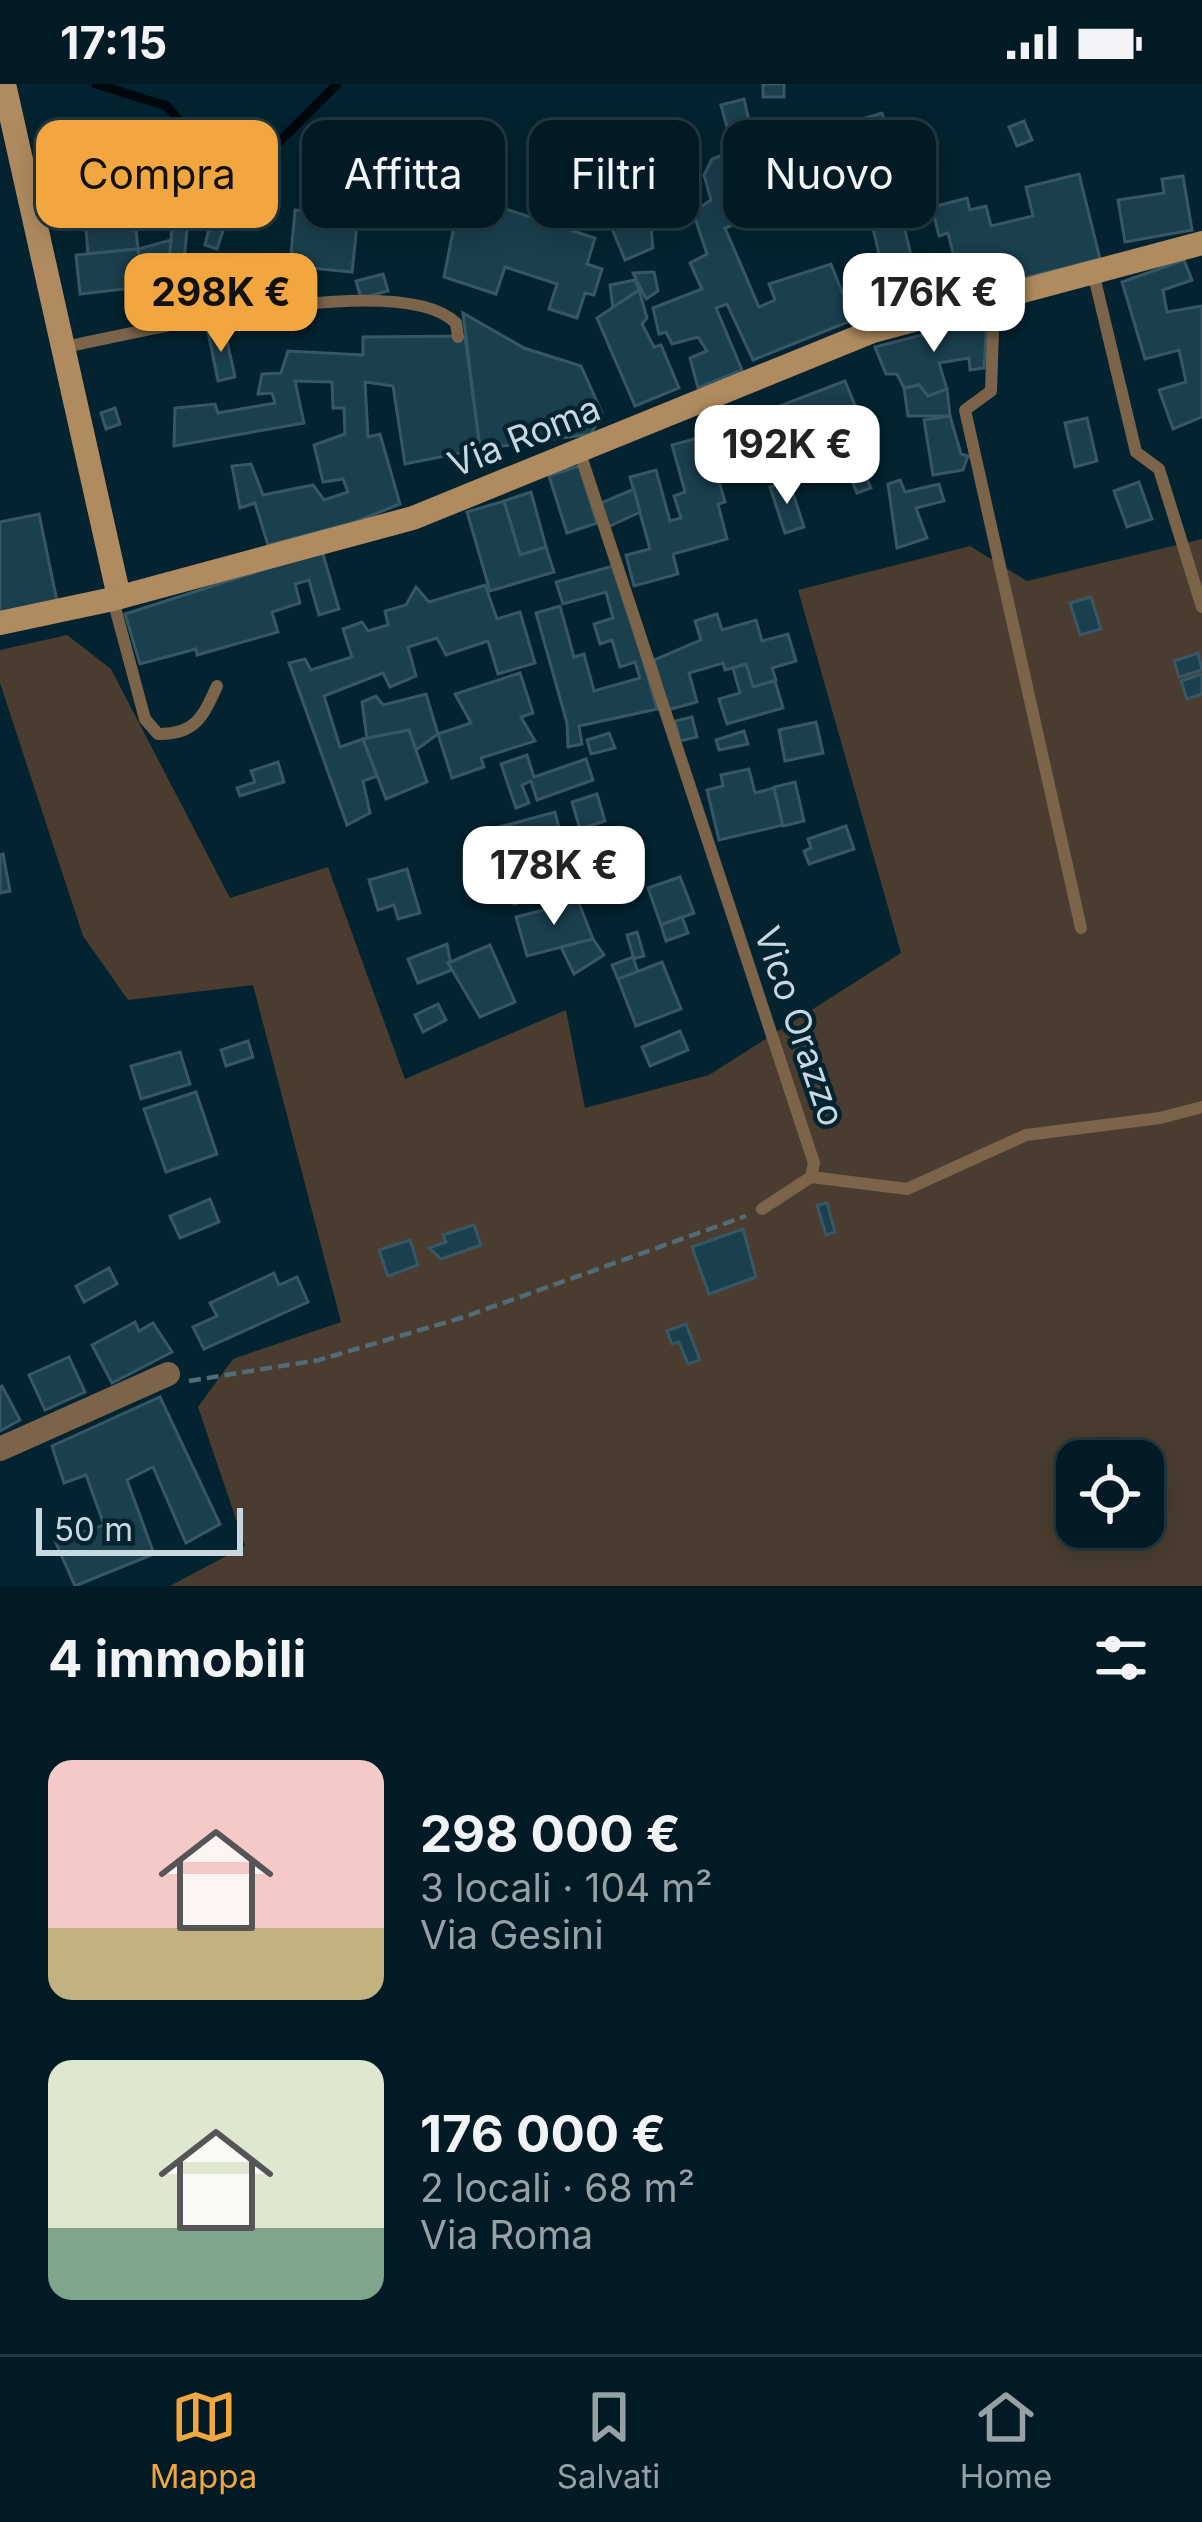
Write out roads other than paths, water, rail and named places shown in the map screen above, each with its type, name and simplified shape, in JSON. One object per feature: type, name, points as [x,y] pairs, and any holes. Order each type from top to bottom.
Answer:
[{"type":"street","points":[[4,84],[116,598]]},
{"type":"street","name":"Via Roma","points":[[0,623],[116,598],[413,518],[873,331],[1202,243]]},
{"type":"street","points":[[0,1450],[167,1374]]},
{"type":"lane","points":[[1093,272],[1136,452],[1160,469],[1202,607]]},
{"type":"lane","points":[[994,298],[991,391],[964,410],[1082,928]]},
{"type":"lane","points":[[64,347],[312,300],[431,309],[457,323],[458,337]]},
{"type":"lane","name":"Vico Orazzo","points":[[580,453],[814,1162],[811,1177],[762,1209]]},
{"type":"lane","points":[[116,598],[145,719],[158,734],[189,730],[201,722],[217,686]]},
{"type":"lane","points":[[811,1177],[908,1189],[1025,1135],[1160,1118],[1202,1106]]},
{"type":"waterway","points":[[96,84],[167,106],[206,153],[256,165],[337,84]]}]
